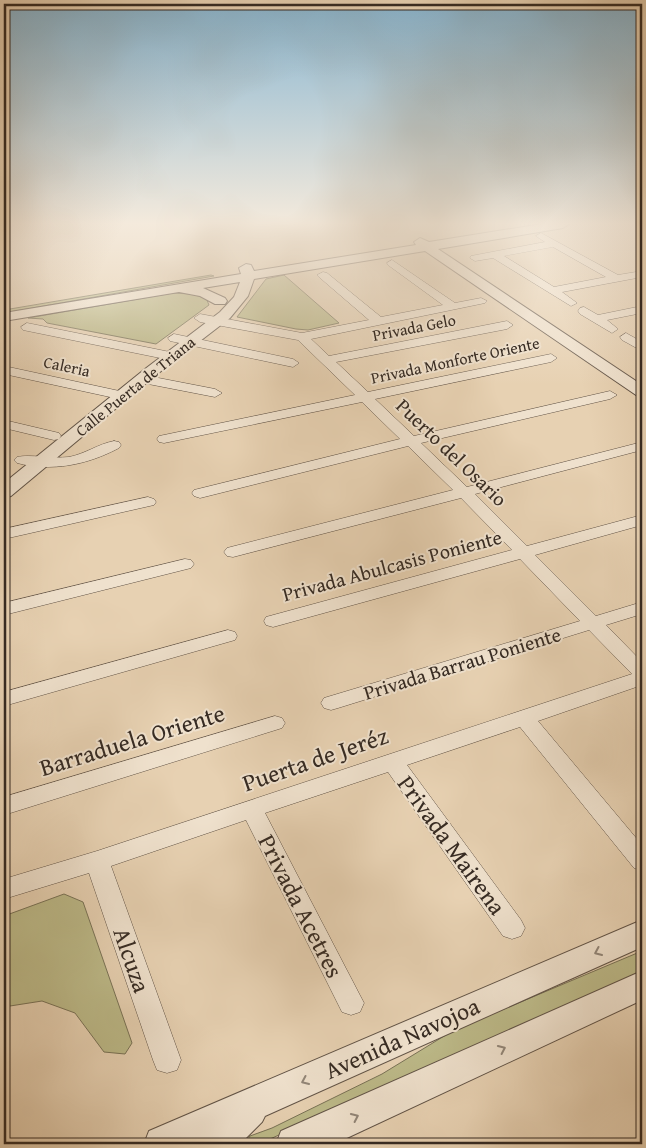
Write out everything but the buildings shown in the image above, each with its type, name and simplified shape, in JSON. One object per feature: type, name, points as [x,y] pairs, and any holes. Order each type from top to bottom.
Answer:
[{"type":"street","points":[[172,288],[203,292],[224,286],[238,278]]},
{"type":"street","name":"Calle Puerta de Triana","points":[[4,492],[39,464],[163,354],[208,319],[233,307],[242,294],[246,278]]},
{"type":"street","points":[[326,278],[378,321]]},
{"type":"street","points":[[412,278],[453,307]]},
{"type":"street","points":[[472,278],[642,392]]},
{"type":"street","points":[[531,278],[571,303]]},
{"type":"street","points":[[552,291],[624,278]]},
{"type":"street","points":[[4,307],[224,286]]},
{"type":"street","points":[[4,317],[172,288],[224,286],[242,294]]},
{"type":"street","name":"Calle Puerta de Triana","points":[[208,319],[224,286]]},
{"type":"street","points":[[208,319],[302,336],[481,302]]},
{"type":"street","points":[[596,319],[642,310]]},
{"type":"street","points":[[584,311],[612,329]]},
{"type":"street","name":"Privada Gelo","points":[[327,360],[508,325]]},
{"type":"street","points":[[27,327],[163,354]]},
{"type":"street","name":"Puerto del Osario","points":[[302,336],[464,492],[642,673]]},
{"type":"street","points":[[626,337],[642,347]]},
{"type":"street","points":[[182,340],[294,363]]},
{"type":"street","name":"Calle Puerta de Triana","points":[[4,474],[54,436],[116,394],[143,379],[163,354]]},
{"type":"street","name":"Privada Monforte Oriente","points":[[164,439],[551,358]]},
{"type":"street","name":"Caleria","points":[[4,370],[116,394]]},
{"type":"street","points":[[143,379],[215,392]]},
{"type":"street","points":[[200,493],[410,441],[610,395]]},
{"type":"street","points":[[4,424],[54,436]]},
{"type":"street","points":[[22,460],[39,464],[56,464],[83,458],[114,445]]},
{"type":"street","points":[[233,552],[642,446]]},
{"type":"street","points":[[4,534],[148,502]]},
{"type":"street","name":"Privada Abulcasis Poniente","points":[[273,621],[642,520]]},
{"type":"street","points":[[4,609],[185,564]]},
{"type":"street","name":"Privada Barrau Poniente","points":[[331,703],[642,608]]},
{"type":"street","points":[[4,699],[228,636]]},
{"type":"street","name":"Puerta de Jeréz","points":[[4,889],[97,861],[642,678]]},
{"type":"street","points":[[524,718],[642,861]]},
{"type":"street","name":"Barraduela Oriente","points":[[4,806],[275,723]]},
{"type":"street","name":"Privada Mairena","points":[[392,761],[512,928]]},
{"type":"street","name":"Privada Acetres","points":[[251,808],[351,1003]]},
{"type":"street","name":"Alcuza","points":[[97,861],[167,1060]]},
{"type":"street","name":"Avenida Navojoa","points":[[162,1144],[642,933]]},
{"type":"street","points":[[294,1144],[642,985]]},
{"type":"street","points":[[215,1144],[259,1101]]},
{"type":"shaded area","points":[[196,278],[205,278],[4,313],[4,310]]},
{"type":"shaded area","points":[[287,278],[339,323],[308,330],[237,317],[266,279]]},
{"type":"shaded area","points":[[173,293],[191,294],[206,298],[209,305],[156,344],[47,323],[43,319],[28,318]]},
{"type":"shaded area","points":[[64,894],[83,902],[132,1043],[125,1054],[104,1052],[75,1013],[42,1001],[10,1006],[4,1010],[4,916]]},
{"type":"shaded area","points":[[642,951],[642,971],[259,1144],[245,1143],[250,1136],[272,1128],[382,1074],[454,1030]]}]
